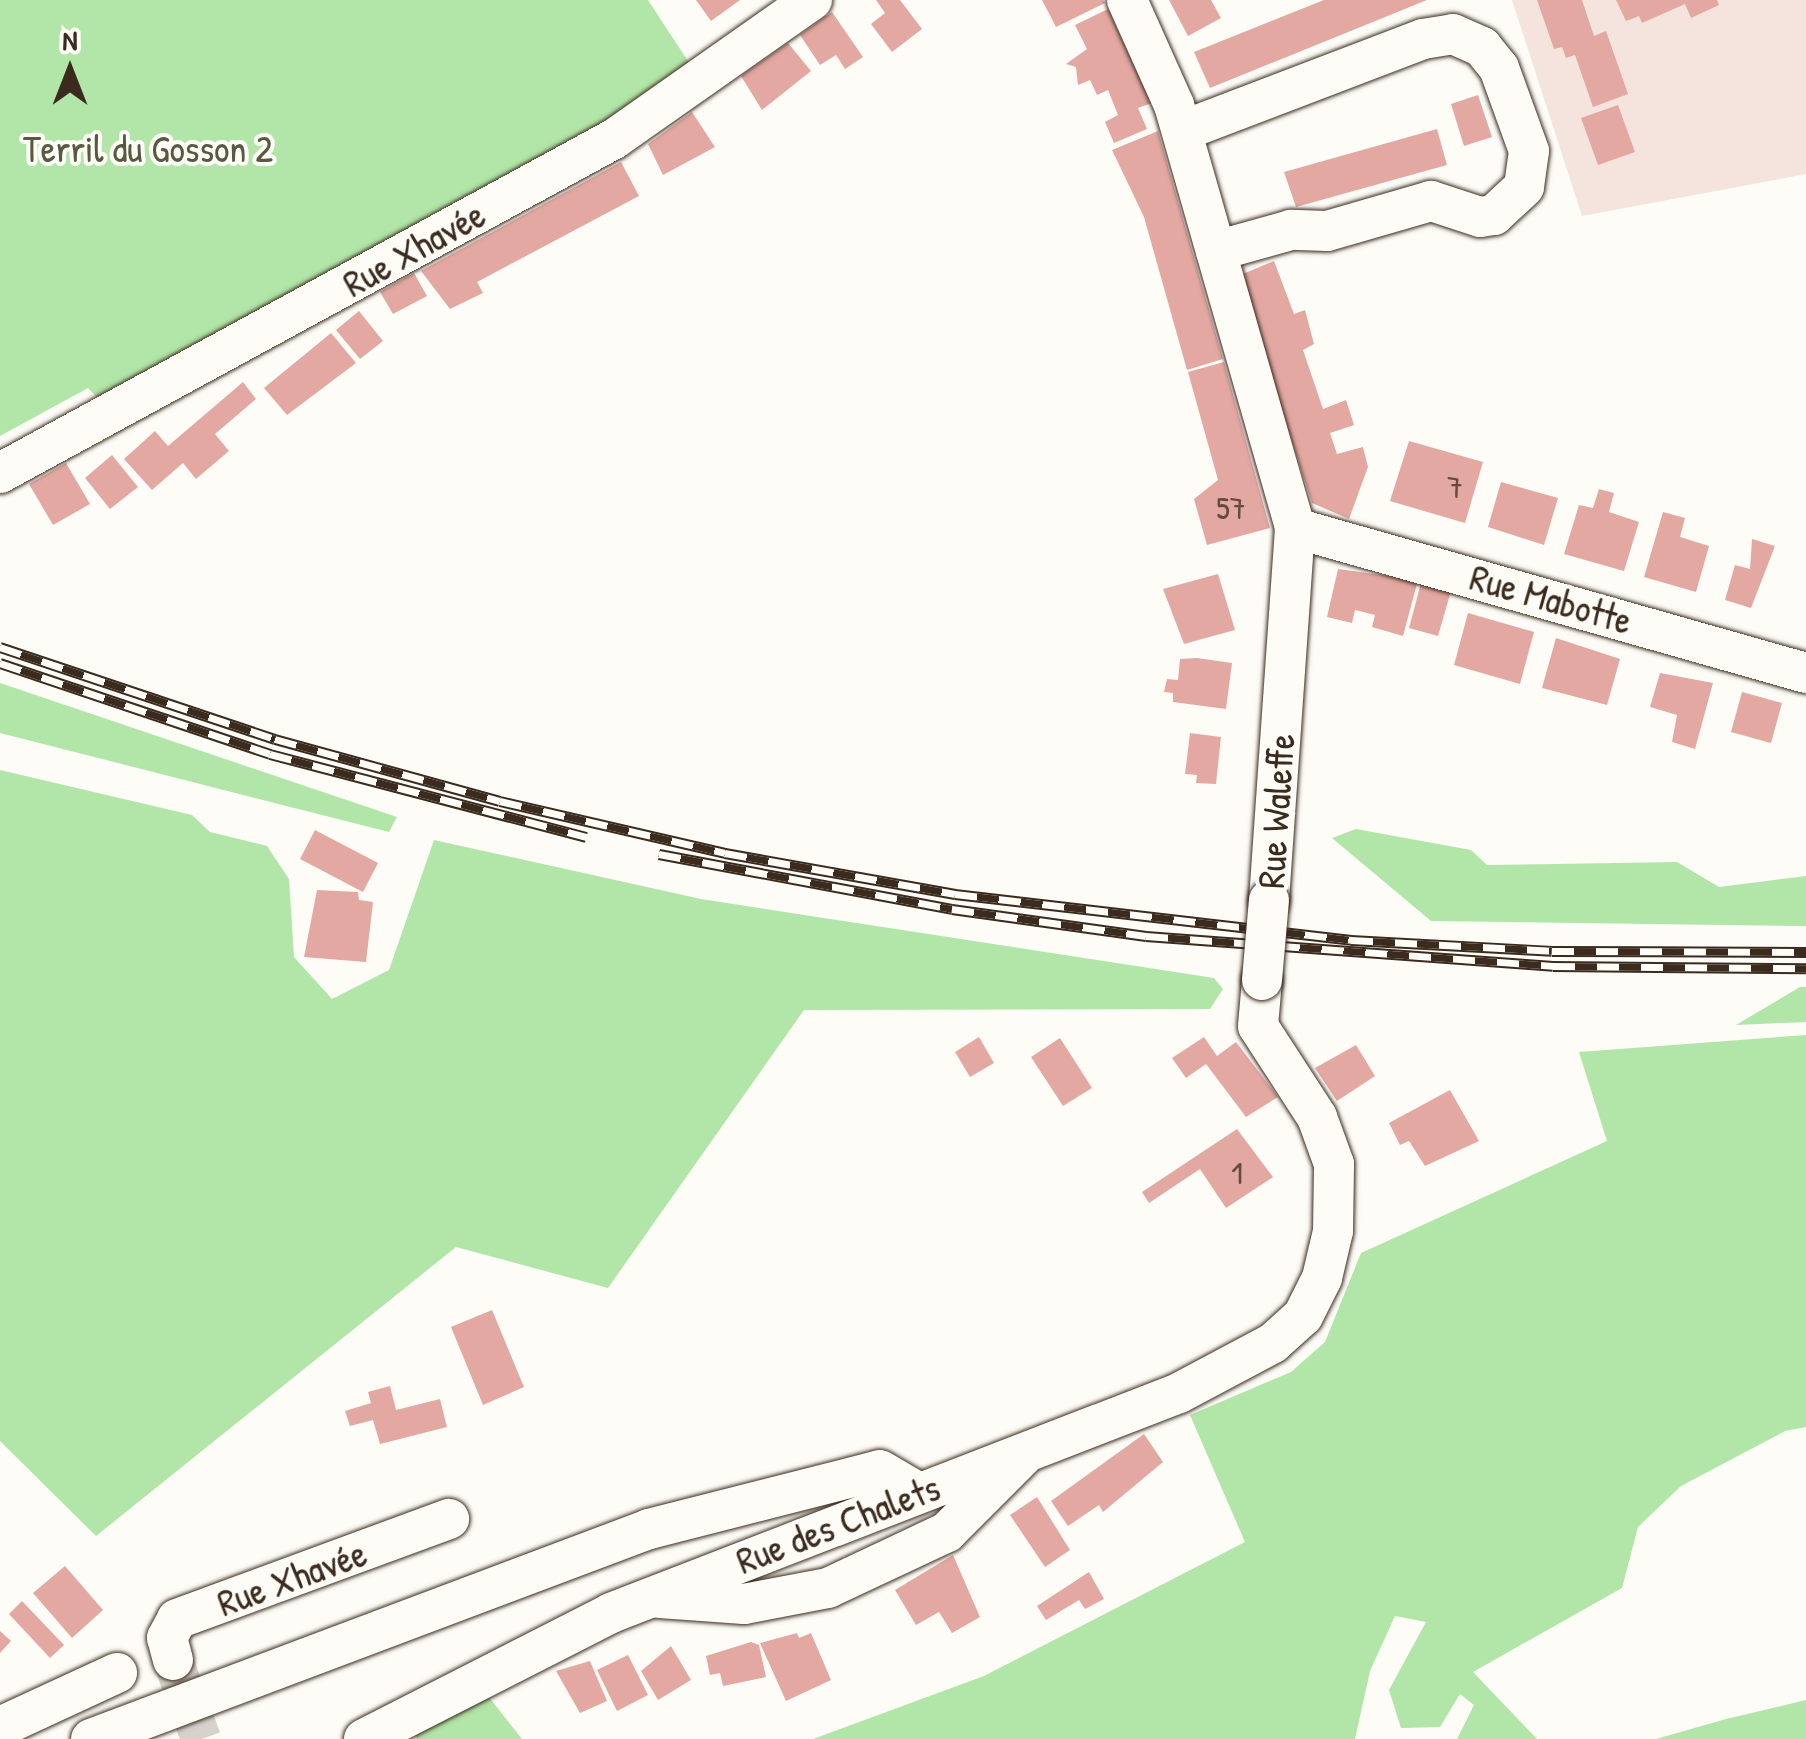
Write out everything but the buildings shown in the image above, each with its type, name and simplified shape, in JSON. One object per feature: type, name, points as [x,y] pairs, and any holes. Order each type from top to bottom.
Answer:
[{"type":"street","name":"Rue Xhavée","points":[[0,473],[614,139],[812,0]]},
{"type":"street","name":"Rue Waleffe","points":[[1127,0],[1161,65],[1182,130],[1295,528],[1258,1026],[1318,1117],[1334,1164],[1333,1231],[1322,1278],[1303,1316],[1273,1343]]},
{"type":"street","points":[[1182,130],[1422,39],[1453,34],[1482,47],[1499,68],[1529,152],[1524,186],[1494,215],[1480,217],[1430,201],[1328,230],[1290,230],[1216,252]]},
{"type":"street","name":"Rue Mabotte","points":[[1295,528],[1806,673]]},
{"type":"street","name":"Rue des Chalets","points":[[364,1739],[650,1597],[1178,1394],[1273,1343]]},
{"type":"street","name":"Rue des Chalets","points":[[650,1597],[744,1604],[828,1588],[947,1532],[1027,1451]]},
{"type":"street","points":[[91,1739],[649,1529],[880,1470],[919,1494]]},
{"type":"street","name":"Rue Xhavée","points":[[173,1660],[166,1638],[177,1619],[449,1519]]},
{"type":"street","points":[[5,1715],[117,1673]]},
{"type":"shaded area","points":[[1512,0],[1806,0],[1806,174],[1582,216]]},
{"type":"green space","name":"Terril du Gosson 2","points":[[0,0],[648,0],[701,81],[103,404],[88,388],[0,436]]},
{"type":"green space","points":[[0,683],[397,817],[389,832],[0,733]]},
{"type":"green space","points":[[0,770],[192,815],[210,832],[267,846],[289,879],[294,957],[332,999],[389,970],[434,840],[701,899],[1214,978],[1223,989],[1210,1009],[804,1010],[608,1288],[456,1247],[96,1536],[0,1441]]},
{"type":"green space","points":[[1356,829],[1471,850],[1487,865],[1677,862],[1719,887],[1806,876],[1806,926],[1431,921],[1332,838]]},
{"type":"green space","points":[[1806,987],[1806,1022],[1736,1025]]},
{"type":"green space","points":[[1806,1035],[1806,1427],[1785,1431],[1681,1486],[1638,1527],[1622,1588],[1473,1672],[1537,1739],[1457,1739],[1474,1705],[1460,1694],[1440,1727],[1401,1728],[1389,1690],[1426,1622],[1395,1616],[1370,1671],[1355,1739],[813,1739],[984,1676],[1245,1542],[1190,1415],[1291,1372],[1325,1342],[1361,1253],[1607,1141],[1579,1052]]},
{"type":"green space","points":[[480,1686],[522,1739],[417,1739],[416,1736]]},
{"type":"green space","points":[[1806,1700],[1806,1739],[1656,1739],[1726,1719]]},
{"type":"tunnel","points":[[173,1660],[201,1739]]},
{"type":"railway","points":[[0,647],[275,739],[500,801],[725,853],[955,894],[1351,940],[1552,951],[1806,952]]},
{"type":"railway","points":[[0,663],[270,754],[586,837]]},
{"type":"railway","points":[[659,854],[952,909],[1146,936],[1553,966],[1806,968]]}]
